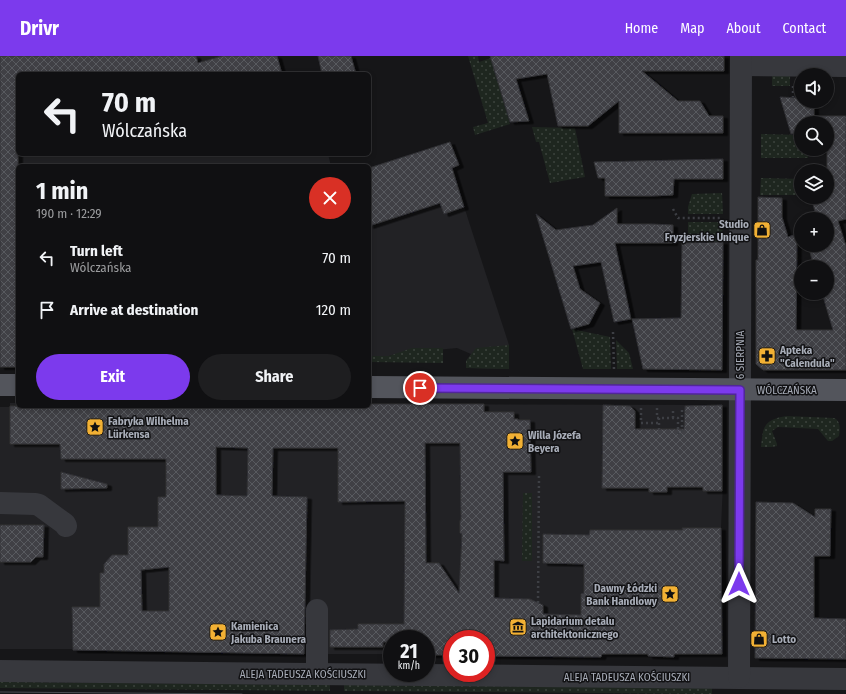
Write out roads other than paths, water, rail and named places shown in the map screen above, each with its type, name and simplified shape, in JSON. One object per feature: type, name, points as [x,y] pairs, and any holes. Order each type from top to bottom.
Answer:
[{"type":"main road","points":[[0,385],[16,385]]},
{"type":"main road","name":"WÓLCZAŃSKA","points":[[371,387],[846,390]]},
{"type":"street","points":[[741,60],[846,66]]},
{"type":"street","name":"6 SIERPNIA","points":[[739,677],[741,60]]},
{"type":"street","points":[[0,503],[40,505],[66,526]]},
{"type":"street","points":[[317,610],[317,674]]},
{"type":"street","name":"ALEJA TADEUSZA KOŚCIUSZKI","points":[[0,671],[846,678]]},
{"type":"tram line","points":[[0,692],[242,694]]},
{"type":"place","name":"Studio Fryzjerskie Unique","points":[[762,230]]},
{"type":"place","name":"Apteka \"Calendula\"","points":[[767,356]]},
{"type":"place","name":"Fabryka Wilhelma Lürkensa","points":[[95,427]]},
{"type":"place","name":"Willa Józefa Beyera","points":[[515,441]]},
{"type":"place","name":"Dawny Łódzki Bank Handlowy","points":[[670,594]]},
{"type":"place","name":"Lapidarium detalu architektonicznego","points":[[518,627]]},
{"type":"place","name":"Kamienica Jakuba Braunera","points":[[218,632]]},
{"type":"place","name":"Lotto","points":[[759,639]]}]
